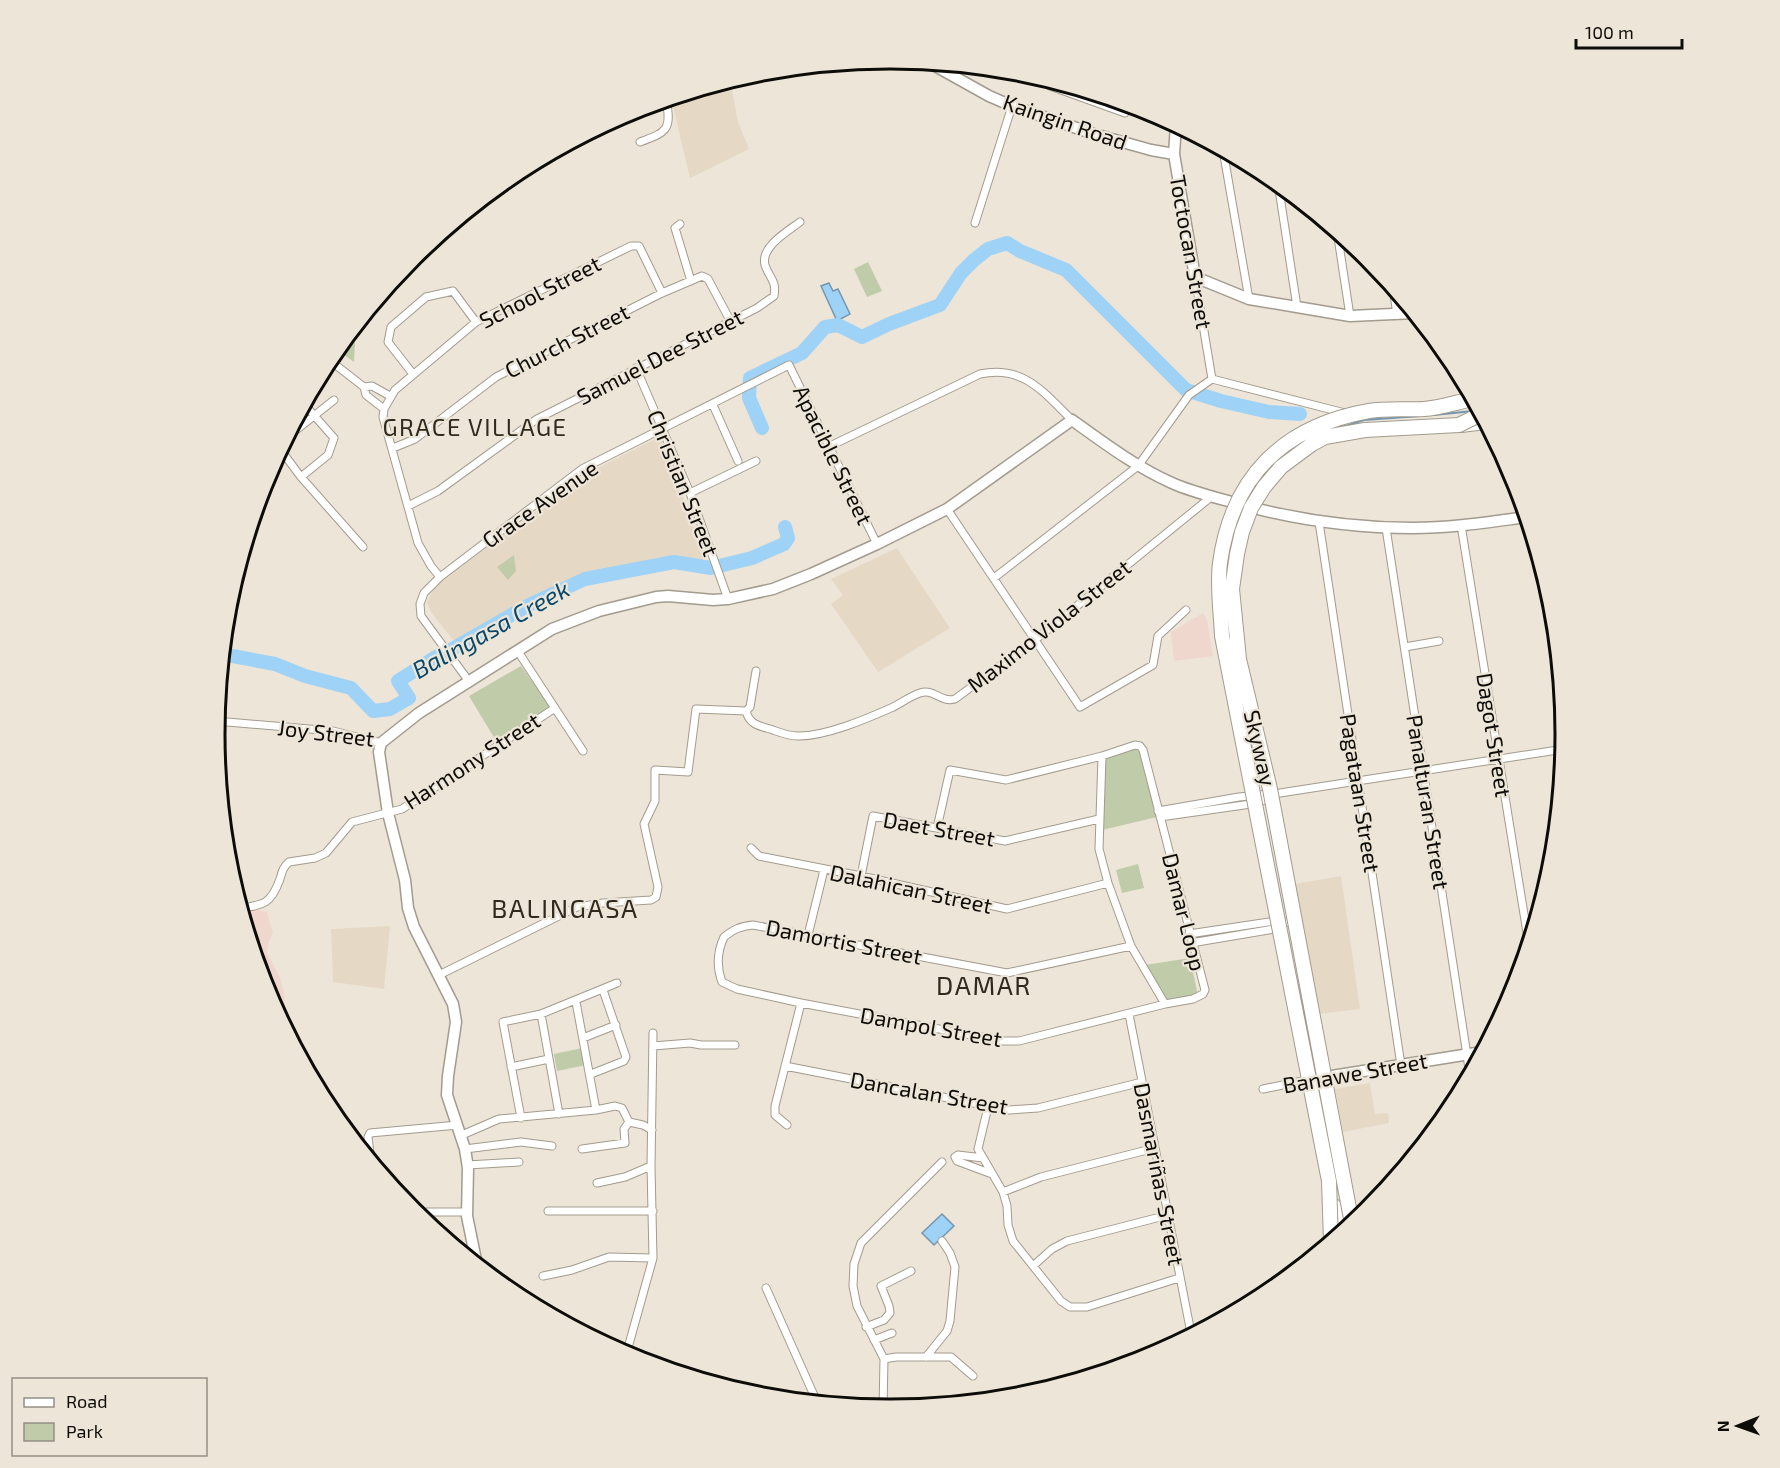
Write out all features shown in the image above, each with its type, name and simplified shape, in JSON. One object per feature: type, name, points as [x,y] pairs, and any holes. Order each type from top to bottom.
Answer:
[{"type":"highway","name":"Skyway","points":[[1427,409],[1465,401]]},
{"type":"highway","name":"Skyway","points":[[1337,1225],[1222,636],[1220,564],[1226,533],[1245,489],[1268,459],[1288,441],[1308,430],[1348,416],[1371,411],[1468,407]]},
{"type":"highway","name":"Skyway","points":[[1459,425],[1474,417]]},
{"type":"highway","name":"Skyway","points":[[1351,1213],[1270,789],[1239,659],[1232,589],[1242,532],[1251,508],[1264,487],[1296,454],[1325,437],[1341,433],[1477,423]]},
{"type":"highway","name":"Skyway","points":[[1329,1180],[1331,1231]]},
{"type":"street","name":"Kaingin Road","points":[[957,73],[989,96],[1012,106],[1094,134],[1174,154]]},
{"type":"street","points":[[975,223],[1012,106]]},
{"type":"street","points":[[640,142],[663,132],[668,123],[668,107]]},
{"type":"street","name":"Toctocan Street","points":[[1175,134],[1174,154],[1212,379]]},
{"type":"street","points":[[1225,159],[1249,299]]},
{"type":"street","points":[[1280,196],[1297,307]]},
{"type":"street","name":"Samuel Dee Street","points":[[408,506],[438,491],[537,419],[731,322],[774,296],[776,286],[764,262],[766,253],[779,237],[800,222]]},
{"type":"street","points":[[680,224],[675,228],[691,281],[702,276],[708,279],[731,322]]},
{"type":"street","points":[[1339,244],[1350,316]]},
{"type":"street","name":"School Street","points":[[384,409],[390,396],[413,374],[476,322],[631,246],[639,246],[662,293]]},
{"type":"street","points":[[1195,277],[1249,299],[1350,316],[1406,314]]},
{"type":"street","name":"Church Street","points":[[393,448],[415,439],[496,377],[662,293],[691,281]]},
{"type":"street","points":[[413,374],[388,342],[391,327],[426,297],[453,291],[476,322]]},
{"type":"street","points":[[1395,302],[1397,315]]},
{"type":"street","name":"Grace Avenue","points":[[468,680],[421,616],[420,604],[424,593],[440,577],[582,469],[789,365]]},
{"type":"street","name":"Apacible Street","points":[[789,365],[877,544]]},
{"type":"street","points":[[337,366],[364,387],[366,395],[384,409],[383,417],[424,556],[440,577]]},
{"type":"street","name":"Christian Street","points":[[636,368],[690,493],[728,599]]},
{"type":"street","points":[[828,447],[980,375],[990,372],[1014,373],[1035,385],[1072,420],[1138,466],[1173,483],[1211,497],[1319,522],[1386,528],[1461,525],[1519,518]]},
{"type":"street","points":[[994,578],[1138,466],[1189,395],[1212,379],[1347,414]]},
{"type":"street","points":[[364,387],[372,386],[390,396]]},
{"type":"street","points":[[302,425],[334,400]]},
{"type":"street","points":[[713,405],[738,460]]},
{"type":"street","points":[[301,477],[328,455],[334,438],[309,410]]},
{"type":"street","name":"Joy Street","points":[[225,722],[333,731],[381,742],[468,680],[552,629],[599,611],[656,597],[728,599],[773,589],[811,574],[877,544],[947,508],[1072,420]]},
{"type":"street","points":[[286,457],[363,547]]},
{"type":"street","points":[[690,493],[756,461]]},
{"type":"street","name":"Maximo Viola Street","points":[[747,711],[751,722],[759,726],[790,736],[799,736],[812,735],[852,723],[920,693],[931,693],[945,701],[955,699],[1035,640],[1211,497]]},
{"type":"street","points":[[947,508],[1080,707],[1153,665],[1158,636],[1186,610]]},
{"type":"street","name":"Pagataan Street","points":[[1319,522],[1401,1065]]},
{"type":"street","name":"Dagot Street","points":[[1461,525],[1526,927]]},
{"type":"street","name":"Panalturan Street","points":[[1386,528],[1468,1062]]},
{"type":"street","points":[[1405,647],[1439,641]]},
{"type":"street","points":[[518,650],[583,750]]},
{"type":"street","points":[[439,975],[576,907],[651,900],[656,897],[658,887],[644,828],[655,801],[655,770],[688,772],[696,709],[747,711],[750,706],[756,671]]},
{"type":"street","name":"Harmony Street","points":[[381,742],[379,752],[388,813],[413,802],[555,708]]},
{"type":"street","name":"Damar Loop","points":[[1135,745],[1140,746],[1143,750],[1204,990],[1200,998],[1165,1004],[1131,946],[1108,883],[1099,849],[1102,756],[1135,745]]},
{"type":"street","points":[[1159,814],[1249,796],[1555,751]]},
{"type":"street","points":[[937,828],[950,770],[1006,780],[1102,756]]},
{"type":"street","points":[[1159,814],[1251,804],[1269,800],[1280,793]]},
{"type":"street","points":[[248,907],[264,904],[274,893],[282,870],[289,862],[315,858],[327,853],[352,822],[388,813],[414,927],[453,1004],[456,1022],[447,1095],[460,1130],[468,1165],[467,1212],[475,1253]]},
{"type":"street","name":"Daet Street","points":[[861,876],[873,816],[1005,841],[1099,819]]},
{"type":"street","name":"Dalahican Street","points":[[751,848],[759,856],[1007,909],[1108,883]]},
{"type":"street","points":[[808,935],[824,870]]},
{"type":"street","points":[[1189,934],[1275,921],[1292,923],[1277,930],[1191,943]]},
{"type":"street","name":"Damortis Street","points":[[718,958],[724,937],[735,929],[753,925],[1007,973],[1131,946]]},
{"type":"street","name":"Dampol Street","points":[[718,958],[718,971],[722,982],[728,986],[801,1004],[1003,1041],[1019,1041],[1165,1004]]},
{"type":"street","points":[[521,1118],[503,1022],[541,1014],[576,1002],[617,983]]},
{"type":"street","points":[[591,1074],[626,1060],[603,990]]},
{"type":"street","points":[[576,1002],[596,1110]]},
{"type":"street","points":[[788,1125],[775,1115],[775,1106],[801,1004]]},
{"type":"street","points":[[541,1014],[559,1114]]},
{"type":"street","name":"Dasmariñas Street","points":[[1129,1014],[1190,1327]]},
{"type":"street","points":[[583,1038],[616,1025]]},
{"type":"street","points":[[629,1345],[653,1258],[651,1166],[653,1033]]},
{"type":"street","points":[[653,1046],[690,1043],[735,1045]]},
{"type":"street","name":"Banawe Street","points":[[1263,1089],[1472,1054]]},
{"type":"street","points":[[511,1067],[549,1059]]},
{"type":"street","name":"Dancalan Street","points":[[785,1066],[1009,1110],[1038,1108],[1142,1082]]},
{"type":"street","points":[[369,1148],[368,1137],[370,1133],[460,1130],[499,1119],[618,1106],[622,1108],[629,1122]]},
{"type":"street","points":[[988,1107],[978,1149],[1003,1192],[1013,1241],[1061,1301],[1070,1307],[1087,1307],[1179,1278]]},
{"type":"street","points":[[629,1122],[652,1130]]},
{"type":"street","points":[[582,1149],[625,1143],[624,1129],[629,1122]]},
{"type":"street","points":[[465,1149],[521,1142],[552,1146]]},
{"type":"street","points":[[1003,1192],[1041,1177],[1155,1148]]},
{"type":"street","points":[[983,1158],[958,1155],[955,1157],[957,1161],[992,1174]]},
{"type":"street","points":[[468,1165],[519,1162]]},
{"type":"street","points":[[883,1399],[884,1359],[857,1306],[853,1286],[854,1264],[861,1242],[942,1162]]},
{"type":"street","points":[[597,1183],[625,1177],[651,1166]]},
{"type":"street","points":[[548,1211],[653,1211]]},
{"type":"street","points":[[429,1212],[467,1212]]},
{"type":"street","points":[[1033,1266],[1053,1249],[1067,1241],[1168,1215]]},
{"type":"street","points":[[926,1357],[947,1330],[950,1321],[955,1267],[942,1241]]},
{"type":"street","points":[[543,1276],[572,1270],[609,1257],[653,1258]]},
{"type":"street","points":[[866,1327],[884,1320],[890,1313],[890,1306],[881,1286],[911,1270]]},
{"type":"street","points":[[766,1288],[814,1394]]},
{"type":"street","points":[[874,1340],[892,1333]]},
{"type":"street","points":[[884,1359],[896,1357],[952,1358],[973,1376]]},
{"type":"shaded area","points":[[732,89],[738,122],[749,149],[690,178],[673,105]]},
{"type":"shaded area","points":[[661,436],[706,563],[669,559],[585,577],[527,604],[457,645],[431,612],[427,602],[435,586],[586,474]]},
{"type":"shaded area","points":[[897,548],[950,628],[878,672],[831,604],[843,595],[831,579]]},
{"type":"shaded area","points":[[1203,613],[1207,620],[1213,656],[1174,661],[1171,632]]},
{"type":"shaded area","points":[[1341,876],[1360,1009],[1318,1014],[1295,884]]},
{"type":"shaded area","points":[[249,910],[267,912],[273,933],[267,953],[279,975],[285,1008],[260,948]]},
{"type":"shaded area","points":[[390,926],[384,989],[333,982],[331,929]]},
{"type":"shaded area","points":[[1370,1083],[1375,1114],[1388,1113],[1389,1123],[1343,1132],[1335,1089]]},
{"type":"green space","points":[[868,262],[882,291],[867,297],[854,269]]},
{"type":"green space","points":[[355,341],[354,362],[344,355]]},
{"type":"green space","points":[[514,555],[516,571],[508,580],[497,567]]},
{"type":"green space","points":[[521,666],[551,708],[498,744],[469,696]]},
{"type":"green space","points":[[1135,749],[1140,752],[1157,817],[1102,830],[1105,759]]},
{"type":"green space","points":[[1138,864],[1144,888],[1122,893],[1116,870]]},
{"type":"green space","points":[[1190,958],[1198,996],[1167,1003],[1145,965]]},
{"type":"green space","points":[[582,1048],[586,1065],[557,1071],[554,1054]]},
{"type":"water","points":[[829,283],[833,291],[838,289],[850,314],[837,321],[821,286]]},
{"type":"water","points":[[942,1214],[954,1226],[934,1245],[922,1233]]},
{"type":"waterway","name":"Balingasa Creek","points":[[762,428],[749,398],[750,378],[802,353],[825,327],[838,325],[862,337],[940,305],[961,273],[974,260],[988,249],[1007,243],[1020,251],[1066,270],[1186,390],[1269,412],[1300,414]]},
{"type":"waterway","points":[[1434,415],[1471,411]]},
{"type":"waterway","points":[[1343,427],[1364,420],[1420,416]]},
{"type":"waterway","name":"Balingasa Creek","points":[[230,656],[275,664],[305,676],[351,688],[373,711],[390,709],[409,698],[398,681],[529,605],[585,579],[674,562],[711,568],[752,558],[784,544],[788,538],[785,527]]},
{"type":"district","name":"GRACE VILLAGE","points":[[475,428]]},
{"type":"district","name":"BALINGASA","points":[[565,909]]},
{"type":"district","name":"DAMAR","points":[[984,986]]}]
